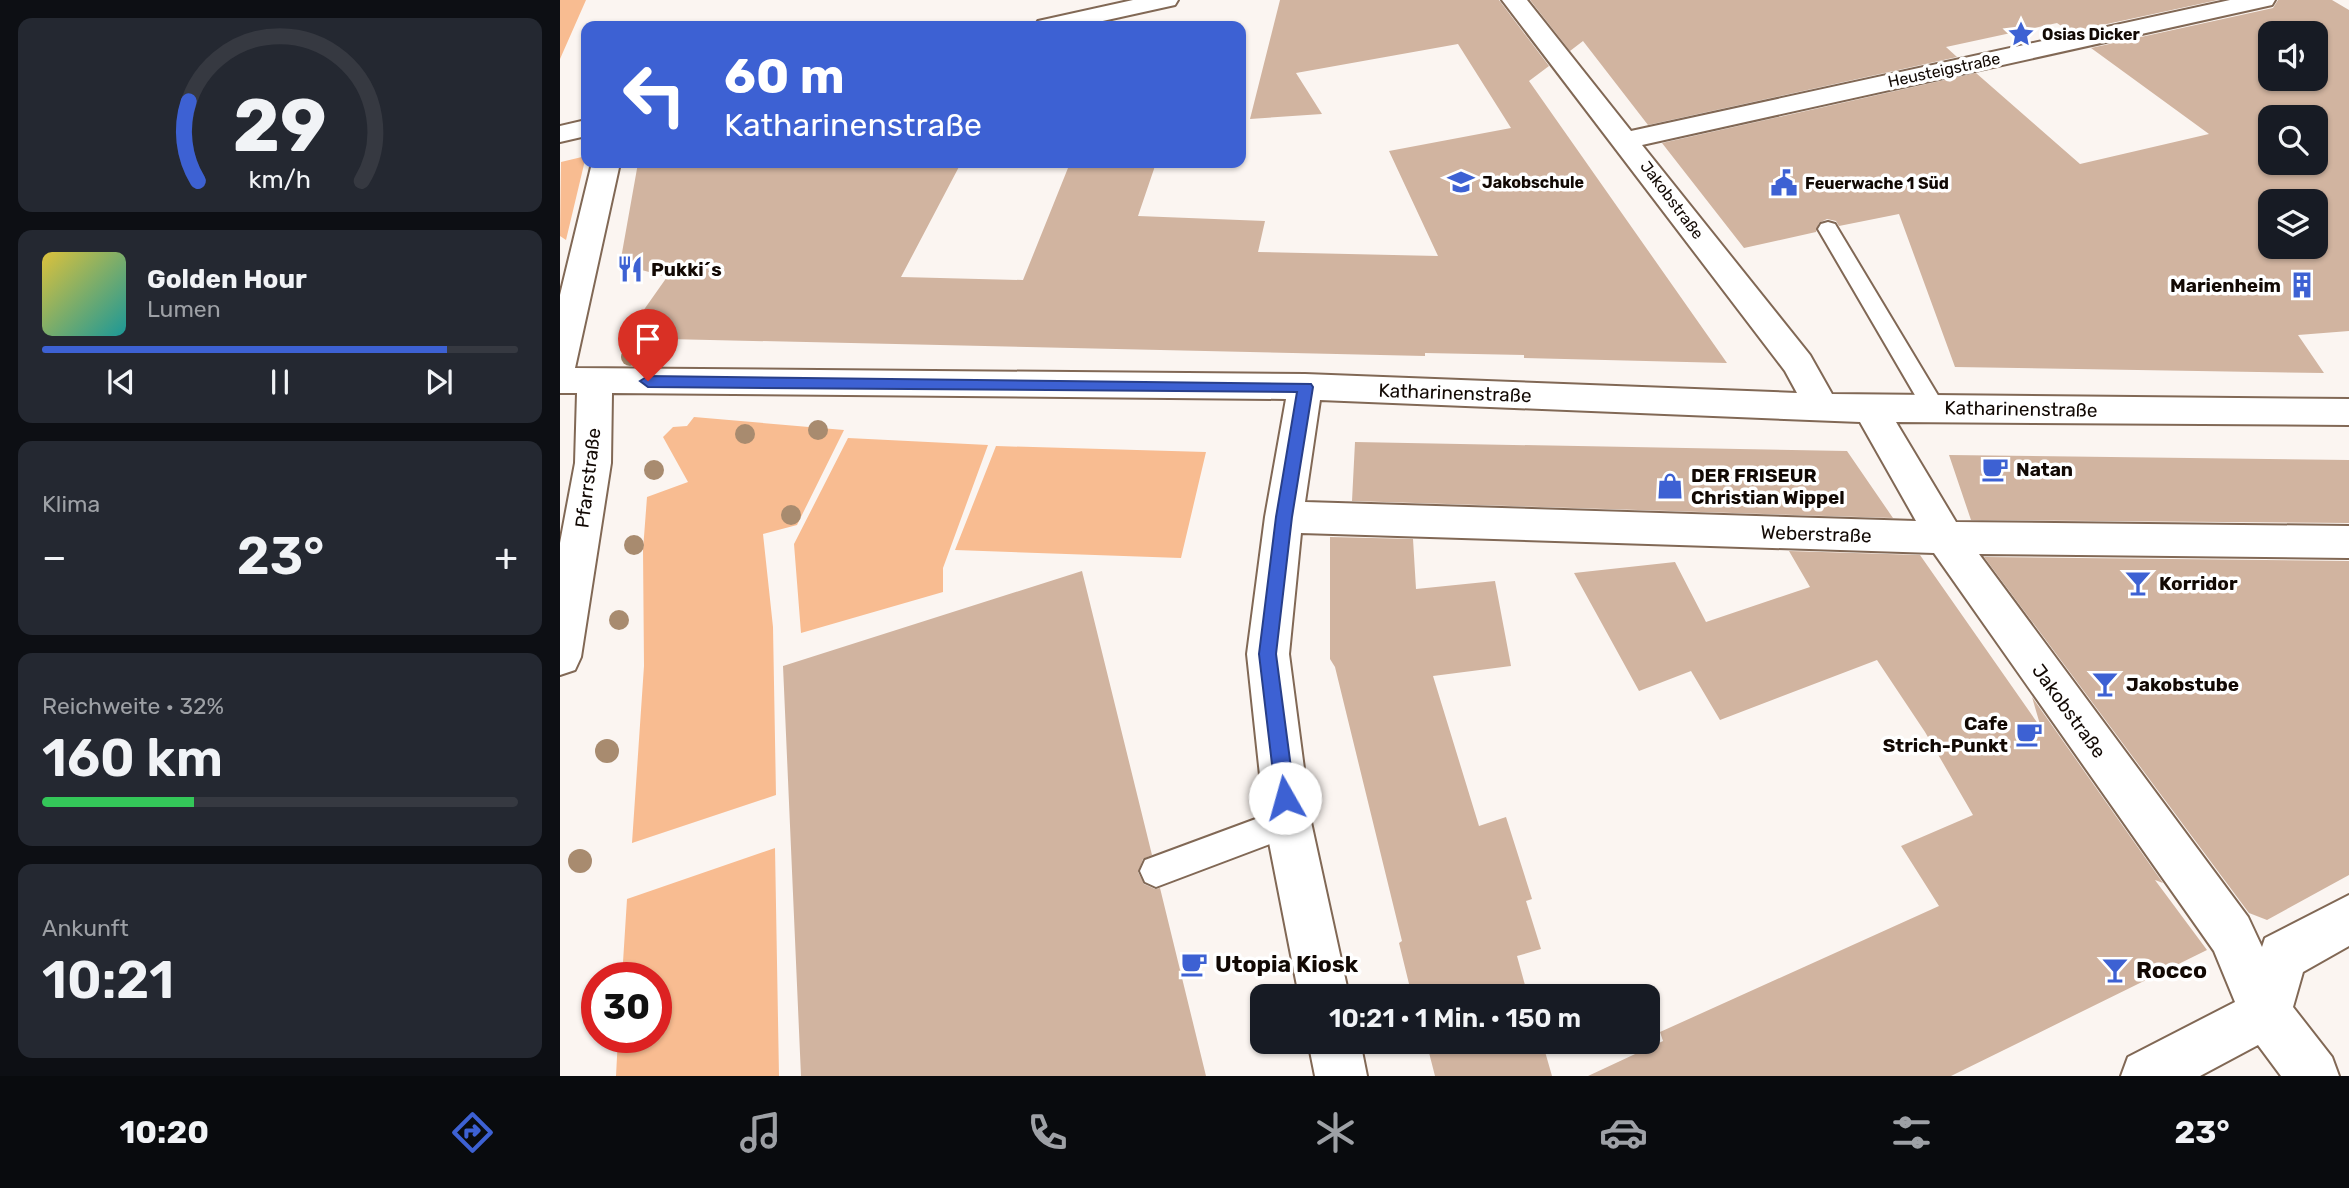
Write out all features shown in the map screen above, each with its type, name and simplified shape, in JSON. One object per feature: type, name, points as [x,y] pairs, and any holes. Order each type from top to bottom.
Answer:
[{"type":"street","points":[[1070,21],[1167,0]]},
{"type":"street","name":"Jakobstraße","points":[[1514,0],[1798,364],[1821,406]]},
{"type":"street","name":"Heusteigstraße","points":[[1624,141],[2263,0]]},
{"type":"street","points":[[560,134],[581,129]]},
{"type":"street","points":[[560,365],[568,280],[604,168]]},
{"type":"street","name":"Katharinenstraße","points":[[577,381],[1306,387],[1870,408],[2349,412]]},
{"type":"street","name":"Pfarrstraße","points":[[560,657],[576,467],[577,381]]},
{"type":"street","points":[[1306,387],[1284,517],[1268,654],[1288,822],[1322,984]]},
{"type":"street","name":"Jakobstraße","points":[[1870,408],[1945,538],[2231,934],[2266,1013],[2313,1076]]},
{"type":"street","name":"Weberstraße","points":[[1284,517],[1945,538],[2349,542]]},
{"type":"street","points":[[2147,1076],[2266,1013],[2283,956],[2349,919]]},
{"type":"street","points":[[1337,1054],[1341,1076]]},
{"type":"lane","points":[[1828,229],[1934,408]]},
{"type":"lane","points":[[1156,872],[1288,822]]},
{"type":"shaded area","points":[[560,0],[586,0],[560,59]]},
{"type":"shaded area","points":[[581,157],[581,168],[583,168],[566,240],[560,236],[561,162]]},
{"type":"shaded area","points":[[694,417],[844,430],[797,525],[763,534],[773,627],[776,795],[632,843],[644,666],[643,550],[647,497],[688,482],[663,437],[673,427],[687,426]]},
{"type":"shaded area","points":[[848,438],[988,445],[943,568],[943,592],[801,633],[794,544]]},
{"type":"shaded area","points":[[996,446],[1206,452],[1181,558],[955,550]]},
{"type":"shaded area","points":[[775,848],[779,1076],[616,1076],[617,1053],[672,1053],[672,962],[623,962],[627,899]]},
{"type":"building","points":[[1280,0],[1499,0],[1549,66],[1529,81],[1727,363],[1524,358],[1524,355],[1425,353],[1425,356],[624,338],[667,277],[620,264],[637,168],[958,168],[901,277],[1023,280],[1068,168],[1154,168],[1138,216],[1265,221],[1258,252],[1438,256],[1389,151],[1511,128],[1458,44],[1296,73],[1322,114],[1250,119]]},
{"type":"building","points":[[1530,0],[2218,0],[2070,32],[2057,23],[1946,47],[1957,57],[1648,125],[1583,41],[1570,51]]},
{"type":"building","points":[[2278,0],[2332,0],[2349,10],[2349,331],[2298,335],[2324,373],[1955,367],[1899,214],[1839,226],[1836,221],[1827,219],[1819,223],[1816,232],[1744,248],[1662,143],[1976,73],[2080,164],[2209,134],[2091,48],[2273,8]]},
{"type":"building","points":[[1355,442],[1847,451],[1893,518],[1352,501]]},
{"type":"building","points":[[1949,455],[2349,460],[2349,523],[1971,520]]},
{"type":"building","points":[[1330,537],[1413,539],[1416,589],[1495,581],[1511,666],[1433,676],[1479,826],[1506,817],[1532,899],[1526,901],[1541,949],[1517,956],[1525,984],[1409,984],[1399,943],[1402,941],[1335,667],[1330,659]]},
{"type":"building","points":[[1789,551],[1920,555],[2041,728],[2032,697],[2163,883],[2155,880],[2207,950],[1951,1076],[1588,1076],[1635,1054],[1660,1054],[1660,1042],[1663,1041],[1660,1032],[1939,906],[1901,846],[1973,815],[1925,732],[1877,660],[1720,720],[1691,671],[1639,691],[1574,573],[1675,562],[1706,622],[1810,587]]},
{"type":"building","points":[[1984,557],[2349,561],[2349,875],[2267,920],[2249,913]]},
{"type":"building","points":[[1082,571],[1152,855],[1143,859],[1138,872],[1144,884],[1155,889],[1160,888],[1206,1076],[801,1076],[783,666]]},
{"type":"building","points":[[1429,1054],[1546,1054],[1552,1076],[1435,1076]]},
{"type":"place","name":"Osias Dicker","points":[[2021,34]]},
{"type":"place","name":"Jakobschule","points":[[1461,182]]},
{"type":"place","name":"Feuerwache 1 Süd","points":[[1784,183]]},
{"type":"place","name":"Pukki´s","points":[[630,269]]},
{"type":"place","name":"Marienheim","points":[[2302,285]]},
{"type":"place","name":"Natan","points":[[1995,469]]},
{"type":"place","name":"DER FRISEUR Christian Wippel","points":[[1670,486]]},
{"type":"place","name":"Korridor","points":[[2138,583]]},
{"type":"place","name":"Jakobstube","points":[[2105,684]]},
{"type":"place","name":"Cafe Strich-Punkt","points":[[2029,734]]},
{"type":"place","name":"Utopia Kiosk","points":[[1194,964]]},
{"type":"place","name":"Rocco","points":[[2115,970]]},
{"type":"route","points":[[648,381],[1306,387],[1284,517],[1268,654],[1285,798]]}]
